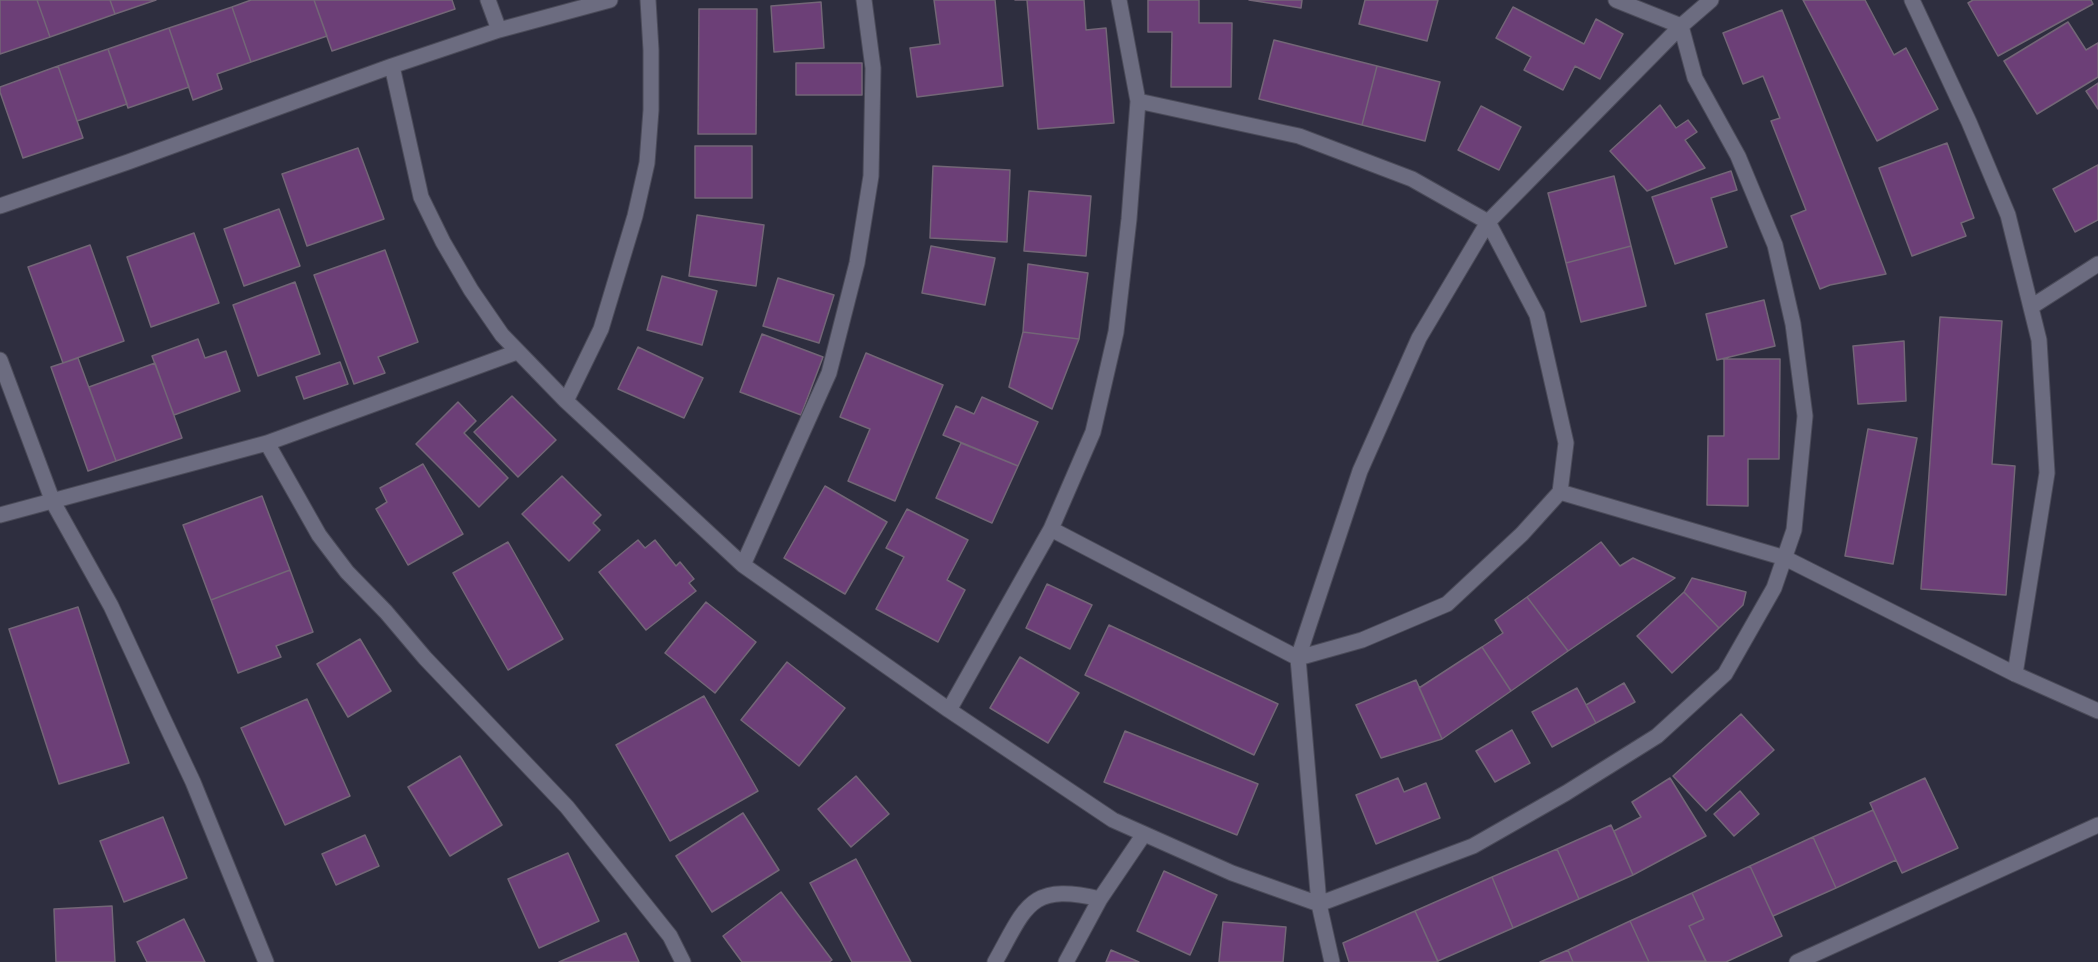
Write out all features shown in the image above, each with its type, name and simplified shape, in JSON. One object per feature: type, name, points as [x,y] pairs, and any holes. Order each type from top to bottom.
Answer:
[{"type":"street","points":[[488,0],[499,30]]},
{"type":"street","points":[[0,206],[392,66],[499,30],[610,0]]},
{"type":"street","points":[[566,401],[601,329],[635,216],[647,163],[651,110],[648,0]]},
{"type":"street","points":[[743,565],[829,373],[857,263],[871,176],[873,68],[864,0]]},
{"type":"street","points":[[949,710],[1052,529],[1094,432],[1116,332],[1129,219],[1138,101],[1119,0]]},
{"type":"street","points":[[1616,0],[1681,26]]},
{"type":"street","points":[[1332,962],[1319,904],[1298,658],[1360,471],[1419,338],[1488,222],[1681,26],[1710,0]]},
{"type":"street","points":[[1912,0],[1969,122],[2008,216],[2039,340],[2047,473],[2015,674]]},
{"type":"street","points":[[392,66],[421,197],[443,242],[471,290],[502,335],[566,401],[743,565],[949,710],[1113,820],[1232,873],[1319,904],[1473,846],[1566,793],[1657,736],[1725,674],[1774,588],[1794,530],[1805,416],[1793,324],[1775,245],[1738,156],[1695,78],[1681,26]]},
{"type":"street","points":[[1052,529],[1298,658],[1362,640],[1447,604],[1522,534],[1560,492],[1566,442],[1537,315],[1488,222],[1412,179],[1299,136],[1138,101]]},
{"type":"street","points":[[2031,307],[2098,264]]},
{"type":"street","points":[[0,515],[267,442],[517,352]]},
{"type":"street","points":[[0,360],[53,502],[111,606],[162,714],[266,962]]},
{"type":"street","points":[[267,442],[319,535],[347,572],[386,612],[425,658],[567,807],[670,936],[683,962]]},
{"type":"street","points":[[1560,492],[1785,558],[2015,674],[2098,711]]},
{"type":"street","points":[[1797,962],[2098,825]]},
{"type":"street","points":[[1066,962],[1100,899],[1143,834]]},
{"type":"street","points":[[995,962],[1025,909],[1034,901],[1058,893],[1081,894],[1100,899]]},
{"type":"building","points":[[0,0],[37,0],[50,37],[0,54]]},
{"type":"building","points":[[37,0],[110,0],[115,14],[50,37]]},
{"type":"building","points":[[110,0],[156,0],[115,14]]},
{"type":"building","points":[[251,0],[314,0],[327,36],[251,62],[232,7]]},
{"type":"building","points":[[314,0],[452,0],[455,9],[332,51]]},
{"type":"building","points":[[934,0],[995,0],[1003,86],[917,97],[910,48],[940,44]]},
{"type":"building","points":[[1027,0],[1084,0],[1086,30],[1106,28],[1114,123],[1038,129]]},
{"type":"building","points":[[1148,0],[1199,0],[1199,23],[1232,23],[1231,87],[1171,87],[1172,32],[1148,32]]},
{"type":"building","points":[[1249,0],[1302,0],[1301,8]]},
{"type":"building","points":[[1365,0],[1438,0],[1427,41],[1359,24]]},
{"type":"building","points":[[1803,0],[1865,0],[1894,55],[1906,48],[1938,109],[1877,141]]},
{"type":"building","points":[[1973,0],[2091,0],[2093,4],[1998,56],[1968,3]]},
{"type":"building","points":[[821,2],[824,48],[774,52],[771,6]]},
{"type":"building","points":[[232,7],[251,62],[217,74],[222,89],[193,100],[169,28]]},
{"type":"building","points":[[1513,7],[1584,44],[1596,19],[1623,34],[1600,79],[1575,66],[1563,90],[1524,70],[1531,57],[1496,38]]},
{"type":"building","points":[[699,9],[757,9],[756,134],[698,134]]},
{"type":"building","points":[[1782,10],[1886,274],[1820,289],[1791,216],[1806,210],[1771,121],[1780,118],[1763,76],[1743,84],[1723,33]]},
{"type":"building","points":[[2068,22],[2086,50],[2098,43],[2098,77],[2037,114],[2004,61]]},
{"type":"building","points":[[169,28],[189,87],[128,108],[108,49]]},
{"type":"building","points":[[1274,40],[1377,66],[1362,125],[1259,99]]},
{"type":"building","points":[[108,49],[127,104],[77,121],[58,66]]},
{"type":"building","points":[[796,63],[862,63],[862,95],[796,95]]},
{"type":"building","points":[[58,66],[83,138],[23,158],[0,87]]},
{"type":"building","points":[[1377,66],[1440,82],[1425,141],[1362,125]]},
{"type":"building","points":[[2098,83],[2098,109],[2086,91]]},
{"type":"building","points":[[1660,105],[1676,128],[1688,120],[1697,132],[1685,140],[1705,168],[1647,191],[1610,151]]},
{"type":"building","points":[[1481,106],[1521,127],[1499,170],[1458,150]]},
{"type":"building","points":[[1947,143],[1974,218],[1961,223],[1966,236],[1912,256],[1879,168]]},
{"type":"building","points":[[695,146],[752,146],[752,198],[695,198]]},
{"type":"building","points":[[358,148],[384,219],[307,246],[282,174]]},
{"type":"building","points":[[2098,165],[2098,220],[2075,232],[2053,189]]},
{"type":"building","points":[[933,166],[1010,170],[1007,242],[930,238]]},
{"type":"building","points":[[1731,171],[1737,190],[1711,198],[1727,247],[1675,264],[1652,197]]},
{"type":"building","points":[[1614,176],[1631,246],[1566,263],[1548,193]]},
{"type":"building","points":[[1029,191],[1091,196],[1086,256],[1024,251]]},
{"type":"building","points":[[279,209],[300,266],[244,286],[224,229]]},
{"type":"building","points":[[697,215],[764,225],[756,286],[689,276]]},
{"type":"building","points":[[194,233],[219,303],[151,327],[127,257]]},
{"type":"building","points":[[90,245],[124,341],[63,363],[28,267]]},
{"type":"building","points":[[931,246],[995,258],[985,305],[922,293]]},
{"type":"building","points":[[1631,246],[1646,306],[1581,322],[1566,263]]},
{"type":"building","points":[[385,250],[418,342],[378,357],[385,373],[354,384],[314,275]]},
{"type":"building","points":[[1028,264],[1088,273],[1079,339],[1023,332]]},
{"type":"building","points":[[662,276],[717,291],[702,345],[647,330]]},
{"type":"building","points":[[778,278],[834,295],[819,343],[763,326]]},
{"type":"building","points":[[295,282],[320,354],[258,376],[233,305]]},
{"type":"building","points":[[1764,300],[1775,346],[1717,360],[1706,314]]},
{"type":"building","points":[[1940,317],[2002,321],[1992,464],[2015,466],[2006,595],[1921,589]]},
{"type":"building","points":[[1023,332],[1079,339],[1052,409],[1009,387]]},
{"type":"building","points":[[762,334],[823,357],[801,415],[740,392]]},
{"type":"building","points":[[198,339],[205,358],[226,351],[240,391],[174,415],[152,356]]},
{"type":"building","points":[[1904,341],[1906,401],[1858,404],[1853,346]]},
{"type":"building","points":[[638,347],[703,378],[684,418],[618,389]]},
{"type":"building","points":[[866,353],[943,385],[895,501],[848,481],[870,429],[840,417]]},
{"type":"building","points":[[78,358],[116,461],[88,471],[51,367]]},
{"type":"building","points":[[1724,359],[1780,359],[1779,459],[1748,459],[1748,506],[1707,505],[1708,436],[1724,436]]},
{"type":"building","points":[[340,362],[348,384],[304,399],[296,377]]},
{"type":"building","points":[[155,363],[182,438],[116,461],[89,387]]},
{"type":"building","points":[[512,396],[556,440],[518,477],[474,432]]},
{"type":"building","points":[[982,397],[1038,422],[1018,466],[943,435],[956,406],[974,414]]},
{"type":"building","points":[[458,402],[476,421],[464,433],[508,478],[479,507],[416,444]]},
{"type":"building","points":[[1868,429],[1917,438],[1893,564],[1845,556]]},
{"type":"building","points":[[961,443],[1018,466],[992,523],[936,498]]},
{"type":"building","points":[[423,464],[463,534],[408,565],[376,509],[387,502],[380,488]]},
{"type":"building","points":[[562,476],[601,515],[593,523],[600,530],[569,561],[522,514]]},
{"type":"building","points":[[825,486],[887,522],[845,594],[784,558]]},
{"type":"building","points":[[262,496],[290,570],[211,600],[183,525]]},
{"type":"building","points":[[907,509],[968,540],[947,580],[965,590],[938,642],[876,609],[904,557],[886,548]]},
{"type":"building","points":[[638,540],[645,548],[655,540],[676,566],[680,562],[694,579],[689,583],[696,591],[646,630],[599,572]]},
{"type":"building","points":[[508,542],[563,639],[508,670],[453,573]]},
{"type":"building","points":[[1601,542],[1620,566],[1633,558],[1675,578],[1568,651],[1527,597]]},
{"type":"building","points":[[290,570],[313,632],[276,646],[281,657],[238,673],[211,600]]},
{"type":"building","points":[[1692,578],[1746,592],[1743,605],[1719,628],[1684,592]]},
{"type":"building","points":[[1047,584],[1092,605],[1070,649],[1026,628]]},
{"type":"building","points":[[1684,592],[1719,628],[1672,673],[1637,636]]},
{"type":"building","points":[[1527,597],[1568,651],[1511,691],[1482,647],[1503,633],[1495,620]]},
{"type":"building","points":[[706,602],[756,642],[715,693],[665,653]]},
{"type":"building","points":[[78,607],[129,763],[59,784],[9,629]]},
{"type":"building","points":[[1109,625],[1278,704],[1254,755],[1085,675]]},
{"type":"building","points":[[360,639],[391,691],[348,717],[317,664]]},
{"type":"building","points":[[1482,647],[1511,691],[1442,739],[1419,688]]},
{"type":"building","points":[[1020,657],[1079,693],[1048,743],[990,708]]},
{"type":"building","points":[[787,662],[845,708],[799,766],[741,720]]},
{"type":"building","points":[[1416,680],[1442,739],[1381,758],[1356,705]]},
{"type":"building","points":[[1624,683],[1635,702],[1596,723],[1586,705]]},
{"type":"building","points":[[1577,688],[1596,723],[1552,747],[1532,712]]},
{"type":"building","points":[[704,696],[758,791],[670,841],[616,745]]},
{"type":"building","points":[[307,699],[350,796],[285,825],[241,728]]},
{"type":"building","points":[[1741,714],[1774,750],[1706,811],[1673,776]]},
{"type":"building","points":[[1512,730],[1530,763],[1495,782],[1476,751]]},
{"type":"building","points":[[1125,731],[1258,784],[1237,835],[1104,782]]},
{"type":"building","points":[[460,756],[502,825],[450,856],[408,787]]},
{"type":"building","points":[[856,776],[889,814],[851,847],[818,809]]},
{"type":"building","points":[[1398,778],[1404,792],[1426,783],[1440,818],[1376,844],[1356,795]]},
{"type":"building","points":[[1670,778],[1706,836],[1633,875],[1614,831],[1641,817],[1632,802]]},
{"type":"building","points":[[1925,778],[1958,848],[1902,873],[1870,803]]},
{"type":"building","points":[[1740,791],[1759,814],[1734,836],[1714,814]]},
{"type":"building","points":[[1873,810],[1896,860],[1836,888],[1813,837]]},
{"type":"building","points":[[743,813],[779,870],[712,912],[676,856]]},
{"type":"building","points":[[163,817],[187,878],[124,902],[100,841]]},
{"type":"building","points":[[1611,825],[1633,875],[1579,899],[1557,849]]},
{"type":"building","points":[[365,835],[379,866],[336,885],[322,854]]},
{"type":"building","points":[[1813,837],[1836,888],[1773,916],[1750,866]]},
{"type":"building","points":[[1557,849],[1579,899],[1513,928],[1492,877]]},
{"type":"building","points":[[568,853],[599,921],[539,948],[508,879]]},
{"type":"building","points":[[856,859],[911,962],[852,962],[810,883]]},
{"type":"building","points":[[1750,866],[1782,936],[1726,962],[1706,962],[1689,926],[1704,919],[1692,893]]},
{"type":"building","points":[[1164,871],[1217,895],[1190,955],[1137,931]]},
{"type":"building","points":[[1492,877],[1513,928],[1438,961],[1415,911]]},
{"type":"building","points":[[781,892],[832,960],[829,962],[742,962],[723,936]]},
{"type":"building","points":[[1692,893],[1704,919],[1689,926],[1706,961],[1649,962],[1630,921]]},
{"type":"building","points":[[112,906],[115,962],[56,962],[54,909]]},
{"type":"building","points":[[1415,911],[1438,962],[1349,962],[1343,943]]},
{"type":"building","points":[[184,919],[205,962],[147,962],[137,942]]},
{"type":"building","points":[[1630,921],[1649,962],[1573,962],[1568,950]]},
{"type":"building","points":[[1223,922],[1286,927],[1283,962],[1219,962]]},
{"type":"building","points":[[626,933],[639,962],[559,962]]},
{"type":"building","points":[[1111,950],[1139,962],[1106,962]]},
{"type":"building","points":[[1568,950],[1573,962],[1540,962]]}]
